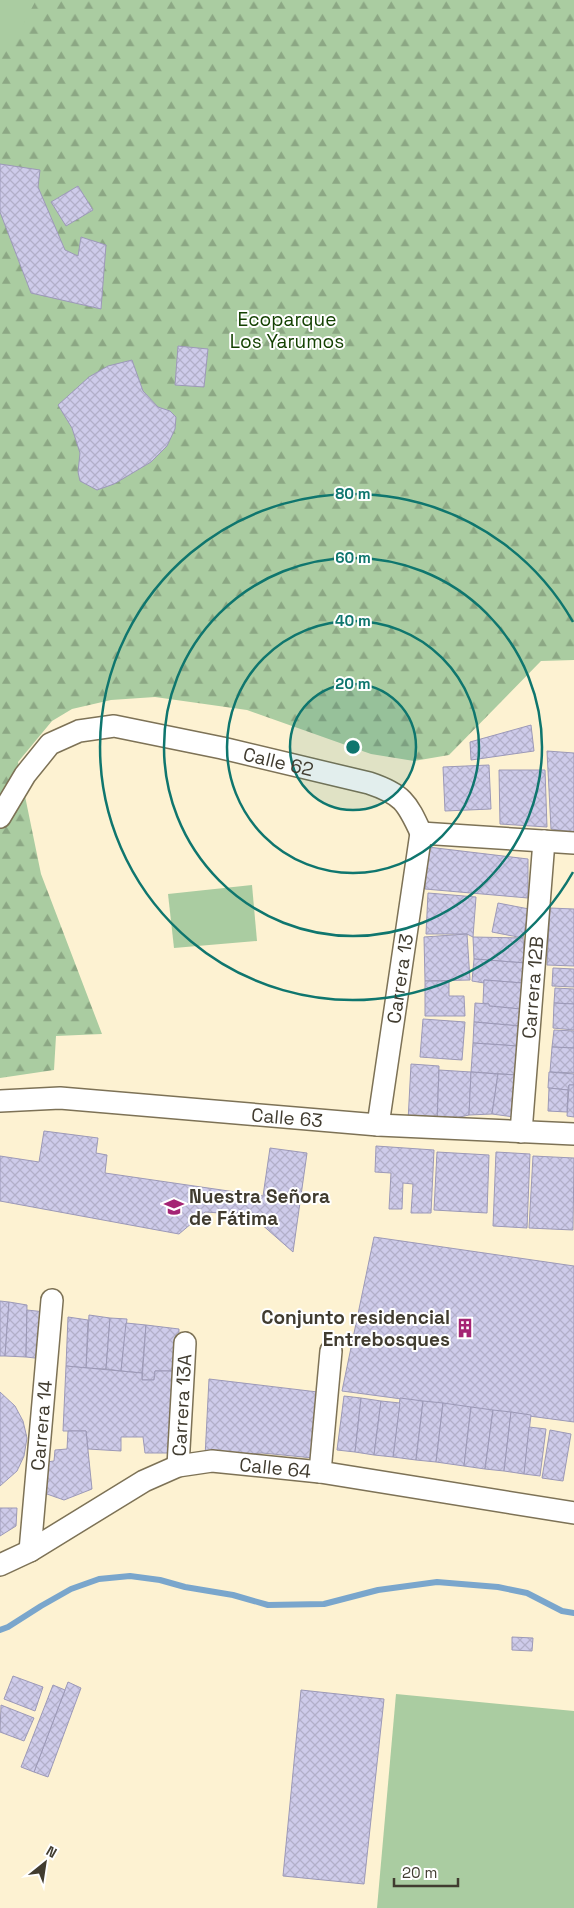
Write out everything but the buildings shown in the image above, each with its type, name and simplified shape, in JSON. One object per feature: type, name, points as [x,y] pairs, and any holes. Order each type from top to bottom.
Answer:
[{"type":"street","name":"Calle 62","points":[[0,817],[25,775],[50,744],[79,731],[114,726],[222,748],[391,790],[409,808],[421,833]]},
{"type":"street","points":[[421,833],[574,843]]},
{"type":"street","name":"Carrera 13","points":[[378,1125],[421,833]]},
{"type":"street","name":"Carrera 12B","points":[[521,1132],[544,841]]},
{"type":"street","name":"Calle 63","points":[[0,1102],[60,1098],[378,1125],[574,1134]]},
{"type":"street","name":"Carrera 14","points":[[30,1551],[52,1300]]},
{"type":"street","name":"Carrera 13A","points":[[178,1466],[185,1343]]},
{"type":"street","points":[[320,1472],[331,1351]]},
{"type":"street","name":"Calle 64","points":[[0,1565],[30,1551],[144,1481],[178,1466],[212,1461],[320,1472],[574,1512]]},
{"type":"green space","name":"Ecoparque Los Yarumos","points":[[0,0],[574,0],[574,660],[541,661],[449,755],[414,761],[371,754],[247,710],[155,697],[111,700],[72,709],[52,721],[18,762],[41,874],[102,1034],[56,1036],[54,1070],[0,1078]]},
{"type":"green space","points":[[0,0],[36,0],[22,27],[0,52]]},
{"type":"green space","points":[[252,885],[257,941],[174,948],[168,894]]},
{"type":"green space","points":[[396,1694],[574,1711],[574,1908],[377,1908]]},
{"type":"waterway","points":[[0,1630],[71,1589],[99,1579],[130,1576],[160,1580],[185,1587],[233,1595],[268,1605],[324,1604],[378,1590],[437,1582],[498,1587],[527,1593],[562,1611],[574,1613]]},
{"type":"place","name":"Nuestra Señora de Fátima","points":[[174,1207]]},
{"type":"place","name":"Conjunto residencial Entrebosques","points":[[465,1328]]}]
